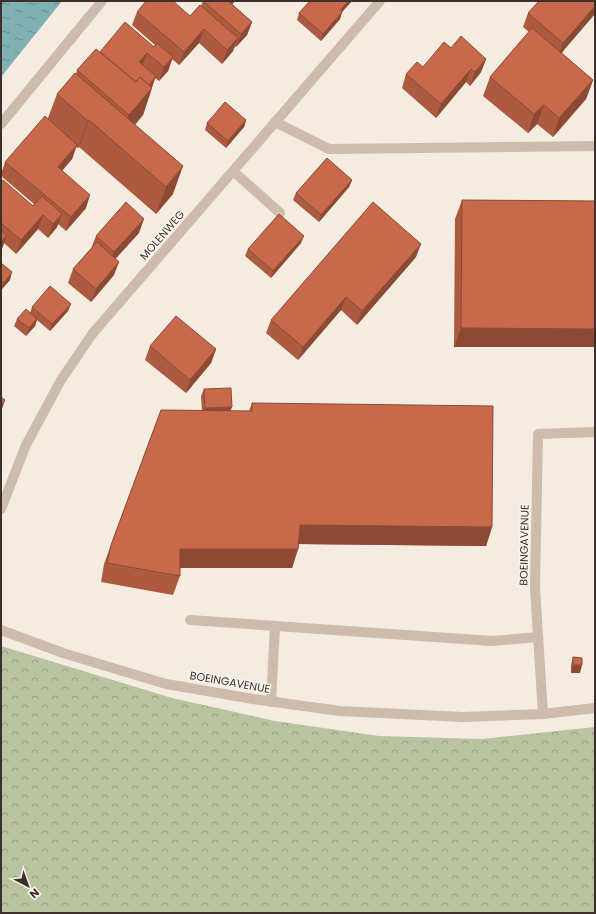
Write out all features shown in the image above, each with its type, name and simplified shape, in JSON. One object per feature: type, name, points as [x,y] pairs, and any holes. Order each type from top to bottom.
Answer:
[{"type":"street","points":[[1,124],[102,1]]},
{"type":"street","name":"MOLENWEG","points":[[1,509],[26,445],[61,380],[89,339],[380,1]]},
{"type":"street","points":[[275,122],[329,149],[595,146]]},
{"type":"street","points":[[233,171],[280,213]]},
{"type":"street","name":"BOEINGAVENUE","points":[[542,714],[535,588],[538,434],[595,432]]},
{"type":"street","points":[[190,620],[492,641],[538,637]]},
{"type":"street","points":[[271,702],[274,626]]},
{"type":"street","name":"BOEINGAVENUE","points":[[1,630],[63,653],[166,684],[271,702],[340,711],[463,717],[542,714],[595,708]]},
{"type":"green space","points":[[1,646],[172,698],[275,721],[379,736],[481,739],[595,727],[595,913],[1,913]]},
{"type":"water","points":[[1,1],[62,1],[1,77]]},
{"type":"building","points":[[146,1],[173,1],[190,16],[200,5],[238,38],[227,50],[204,29],[184,52],[137,12]]},
{"type":"building","points":[[203,1],[228,1],[252,22],[241,34]]},
{"type":"building","points":[[310,1],[348,1],[341,10],[342,12],[323,34],[299,13]]},
{"type":"building","points":[[539,1],[595,1],[595,6],[563,43],[528,13]]},
{"type":"building","points":[[125,22],[154,47],[157,43],[173,57],[164,67],[147,53],[139,62],[156,76],[149,85],[140,77],[136,82],[100,52]]},
{"type":"building","points":[[532,28],[593,80],[559,118],[544,105],[534,114],[490,77]]},
{"type":"building","points":[[461,36],[486,59],[475,72],[471,69],[441,104],[406,74],[417,62],[423,67],[444,42],[451,48]]},
{"type":"building","points":[[96,49],[136,82],[140,77],[152,88],[129,115],[77,70]]},
{"type":"building","points":[[75,73],[183,166],[166,187],[57,94]]},
{"type":"building","points":[[225,102],[246,120],[228,141],[207,123]]},
{"type":"building","points":[[45,116],[77,145],[58,167],[90,195],[71,217],[5,162]]},
{"type":"building","points":[[327,158],[352,180],[321,215],[296,193]]},
{"type":"building","points":[[3,180],[33,206],[42,196],[62,214],[53,224],[43,215],[21,240],[1,223],[1,182]]},
{"type":"building","points":[[462,200],[595,201],[595,329],[461,328]]},
{"type":"building","points":[[126,202],[144,219],[114,252],[96,236]]},
{"type":"building","points":[[373,202],[421,244],[362,311],[346,297],[303,347],[271,320]]},
{"type":"building","points":[[279,214],[304,236],[273,271],[248,249]]},
{"type":"building","points":[[1,231],[7,235],[1,242]]},
{"type":"building","points":[[97,242],[119,262],[96,289],[73,269]]},
{"type":"building","points":[[1,263],[12,272],[4,283],[1,280]]},
{"type":"building","points":[[50,286],[71,304],[52,324],[32,307]]},
{"type":"building","points":[[26,309],[37,319],[29,328],[17,319]]},
{"type":"building","points":[[176,316],[216,349],[190,380],[150,346]]},
{"type":"building","points":[[231,388],[232,407],[205,408],[204,389]]},
{"type":"building","points":[[1,397],[5,400],[1,406]]},
{"type":"building","points":[[252,403],[493,406],[492,527],[300,525],[298,549],[180,549],[180,576],[107,563],[111,545],[161,410],[252,411]]},
{"type":"building","points":[[573,657],[582,658],[582,665],[573,665]]}]
